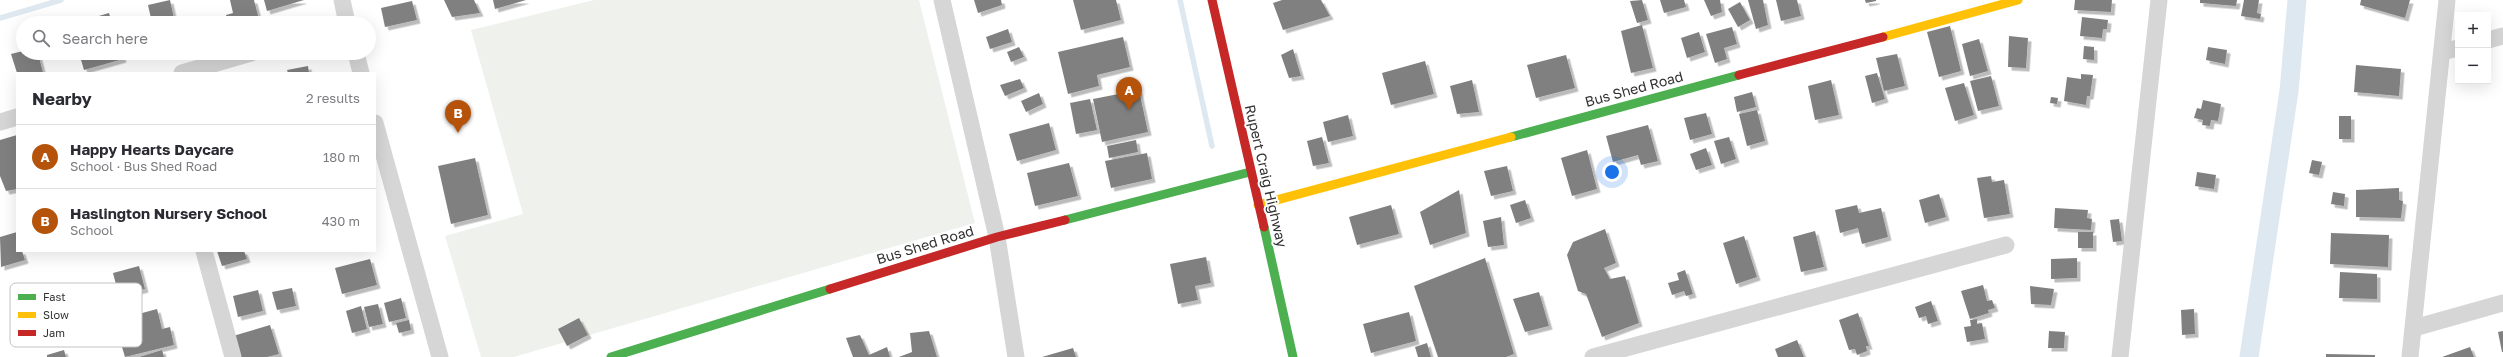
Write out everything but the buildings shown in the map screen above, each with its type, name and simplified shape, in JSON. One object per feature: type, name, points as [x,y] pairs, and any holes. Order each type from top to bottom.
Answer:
[{"type":"street","points":[[342,0],[345,16]]},
{"type":"street","points":[[942,0],[997,237],[1016,357]]},
{"type":"street","name":"Rupert Craig Highway","points":[[1212,0],[1293,357]]},
{"type":"street","name":"Bus Shed Road","points":[[1258,205],[2018,0]]},
{"type":"street","points":[[2120,357],[2160,0]]},
{"type":"street","points":[[2410,357],[2450,50],[2448,0]]},
{"type":"street","points":[[2491,39],[2503,36]]},
{"type":"street","points":[[185,72],[227,60]]},
{"type":"street","points":[[358,60],[361,72]]},
{"type":"street","points":[[0,122],[16,117]]},
{"type":"street","points":[[376,127],[440,357]]},
{"type":"street","name":"Bus Shed Road","points":[[611,357],[997,237],[1250,172]]},
{"type":"street","points":[[1593,357],[2006,245]]},
{"type":"street","points":[[204,252],[234,357]]},
{"type":"street","points":[[2414,328],[2503,303]]},
{"type":"shaded area","points":[[594,0],[919,0],[975,223],[514,357],[481,357],[445,236],[523,214],[471,30]]},
{"type":"waterway","points":[[0,18],[61,0]]},
{"type":"waterway","points":[[1180,0],[1212,146]]},
{"type":"waterway","points":[[2249,357],[2289,91],[2297,0]]},
{"type":"traffic: fast","points":[[1511,137],[1739,75]]},
{"type":"traffic: fast","points":[[1065,220],[1250,172]]},
{"type":"traffic: fast","points":[[1264,227],[1293,357]]},
{"type":"traffic: fast","points":[[611,357],[830,289]]},
{"type":"traffic: slow","points":[[1883,37],[2018,0]]},
{"type":"traffic: slow","points":[[1258,205],[1511,137]]},
{"type":"traffic: jam","points":[[1212,0],[1264,227]]},
{"type":"traffic: jam","points":[[1739,75],[1883,37]]},
{"type":"traffic: jam","points":[[830,289],[997,237],[1065,220]]},
{"type":"place","name":"Happy Hearts Daycare","points":[[1129,110]]},
{"type":"place","name":"Haslington Nursery School","points":[[458,133]]}]
